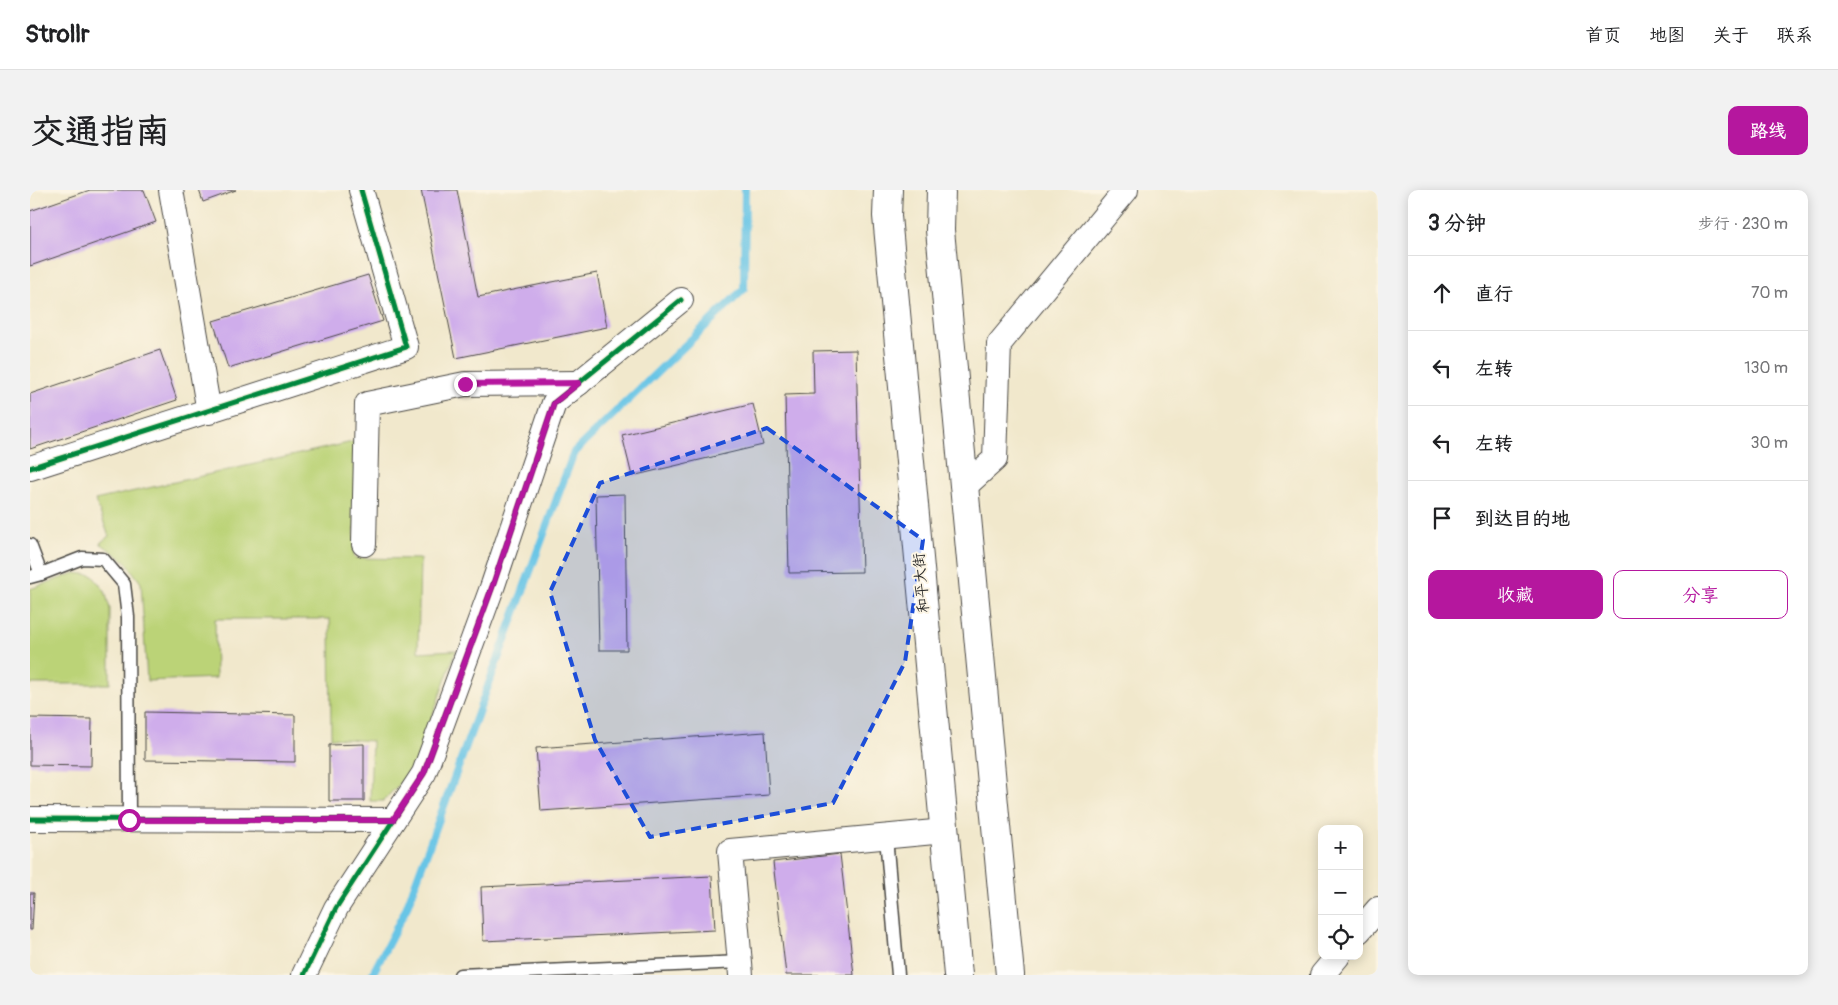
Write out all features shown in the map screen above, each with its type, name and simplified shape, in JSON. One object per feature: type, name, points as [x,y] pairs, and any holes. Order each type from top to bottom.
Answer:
[{"type":"highway","name":"和平大街","points":[[888,190],[887,216],[958,975]]},
{"type":"highway","points":[[941,190],[940,230],[1010,975]]},
{"type":"street","points":[[171,190],[208,412]]},
{"type":"street","points":[[30,468],[406,347],[361,190]]},
{"type":"street","points":[[964,487],[995,459],[999,344],[1126,190]]},
{"type":"street","points":[[304,975],[336,908],[424,773],[493,585],[554,403],[681,300]]},
{"type":"street","points":[[364,544],[367,404],[465,384],[579,383]]},
{"type":"street","points":[[30,819],[393,820]]},
{"type":"street","points":[[741,969],[730,851],[945,831]]},
{"type":"street","points":[[1363,926],[1378,909]]},
{"type":"street","points":[[1322,975],[1335,960]]},
{"type":"lane","points":[[30,544],[35,576],[82,558],[103,558],[124,584],[128,617],[129,820]]},
{"type":"lane","points":[[886,837],[898,975]]},
{"type":"lane","points":[[460,975],[741,969]]},
{"type":"highlighted area","points":[[767,428],[923,540],[905,662],[833,803],[650,837],[595,740],[550,592],[600,483]]},
{"type":"green space","points":[[357,441],[354,558],[420,559],[418,652],[456,650],[413,770],[383,801],[370,801],[372,741],[331,738],[330,619],[215,619],[216,678],[147,681],[141,583],[125,561],[100,543],[109,536],[95,500]]},
{"type":"green space","points":[[75,573],[92,575],[105,591],[110,609],[110,684],[30,684],[30,589]]},
{"type":"building","points":[[90,190],[144,190],[156,222],[30,266],[30,211]]},
{"type":"building","points":[[199,190],[236,190],[203,202]]},
{"type":"building","points":[[421,190],[457,190],[478,297],[597,273],[607,327],[456,358]]},
{"type":"building","points":[[368,275],[383,321],[228,368],[213,321]]},
{"type":"building","points":[[160,350],[177,400],[30,449],[30,394]]},
{"type":"building","points":[[856,350],[862,572],[789,573],[785,395],[814,394],[813,351]]},
{"type":"building","points":[[753,404],[763,445],[632,476],[622,435]]},
{"type":"building","points":[[625,494],[627,650],[599,650],[596,495]]},
{"type":"building","points":[[145,712],[295,715],[295,762],[145,760]]},
{"type":"building","points":[[30,718],[92,719],[91,766],[30,765]]},
{"type":"building","points":[[765,732],[769,795],[541,811],[536,748]]},
{"type":"building","points":[[364,744],[364,801],[329,801],[329,745]]},
{"type":"building","points":[[840,854],[854,975],[786,975],[773,862]]},
{"type":"building","points":[[712,876],[715,930],[483,941],[481,887]]},
{"type":"building","points":[[30,893],[34,893],[32,930],[30,930]]},
{"type":"waterway","points":[[372,975],[406,909],[574,452],[744,289],[745,190]]},
{"type":"cycle path","points":[[30,468],[406,347],[361,190]]},
{"type":"cycle path","points":[[304,975],[336,908],[424,773],[493,585],[554,403],[681,300]]},
{"type":"cycle path","points":[[30,819],[393,820]]},
{"type":"route","points":[[129,820],[393,820],[424,773],[493,585],[554,403],[579,383],[465,384]]}]
